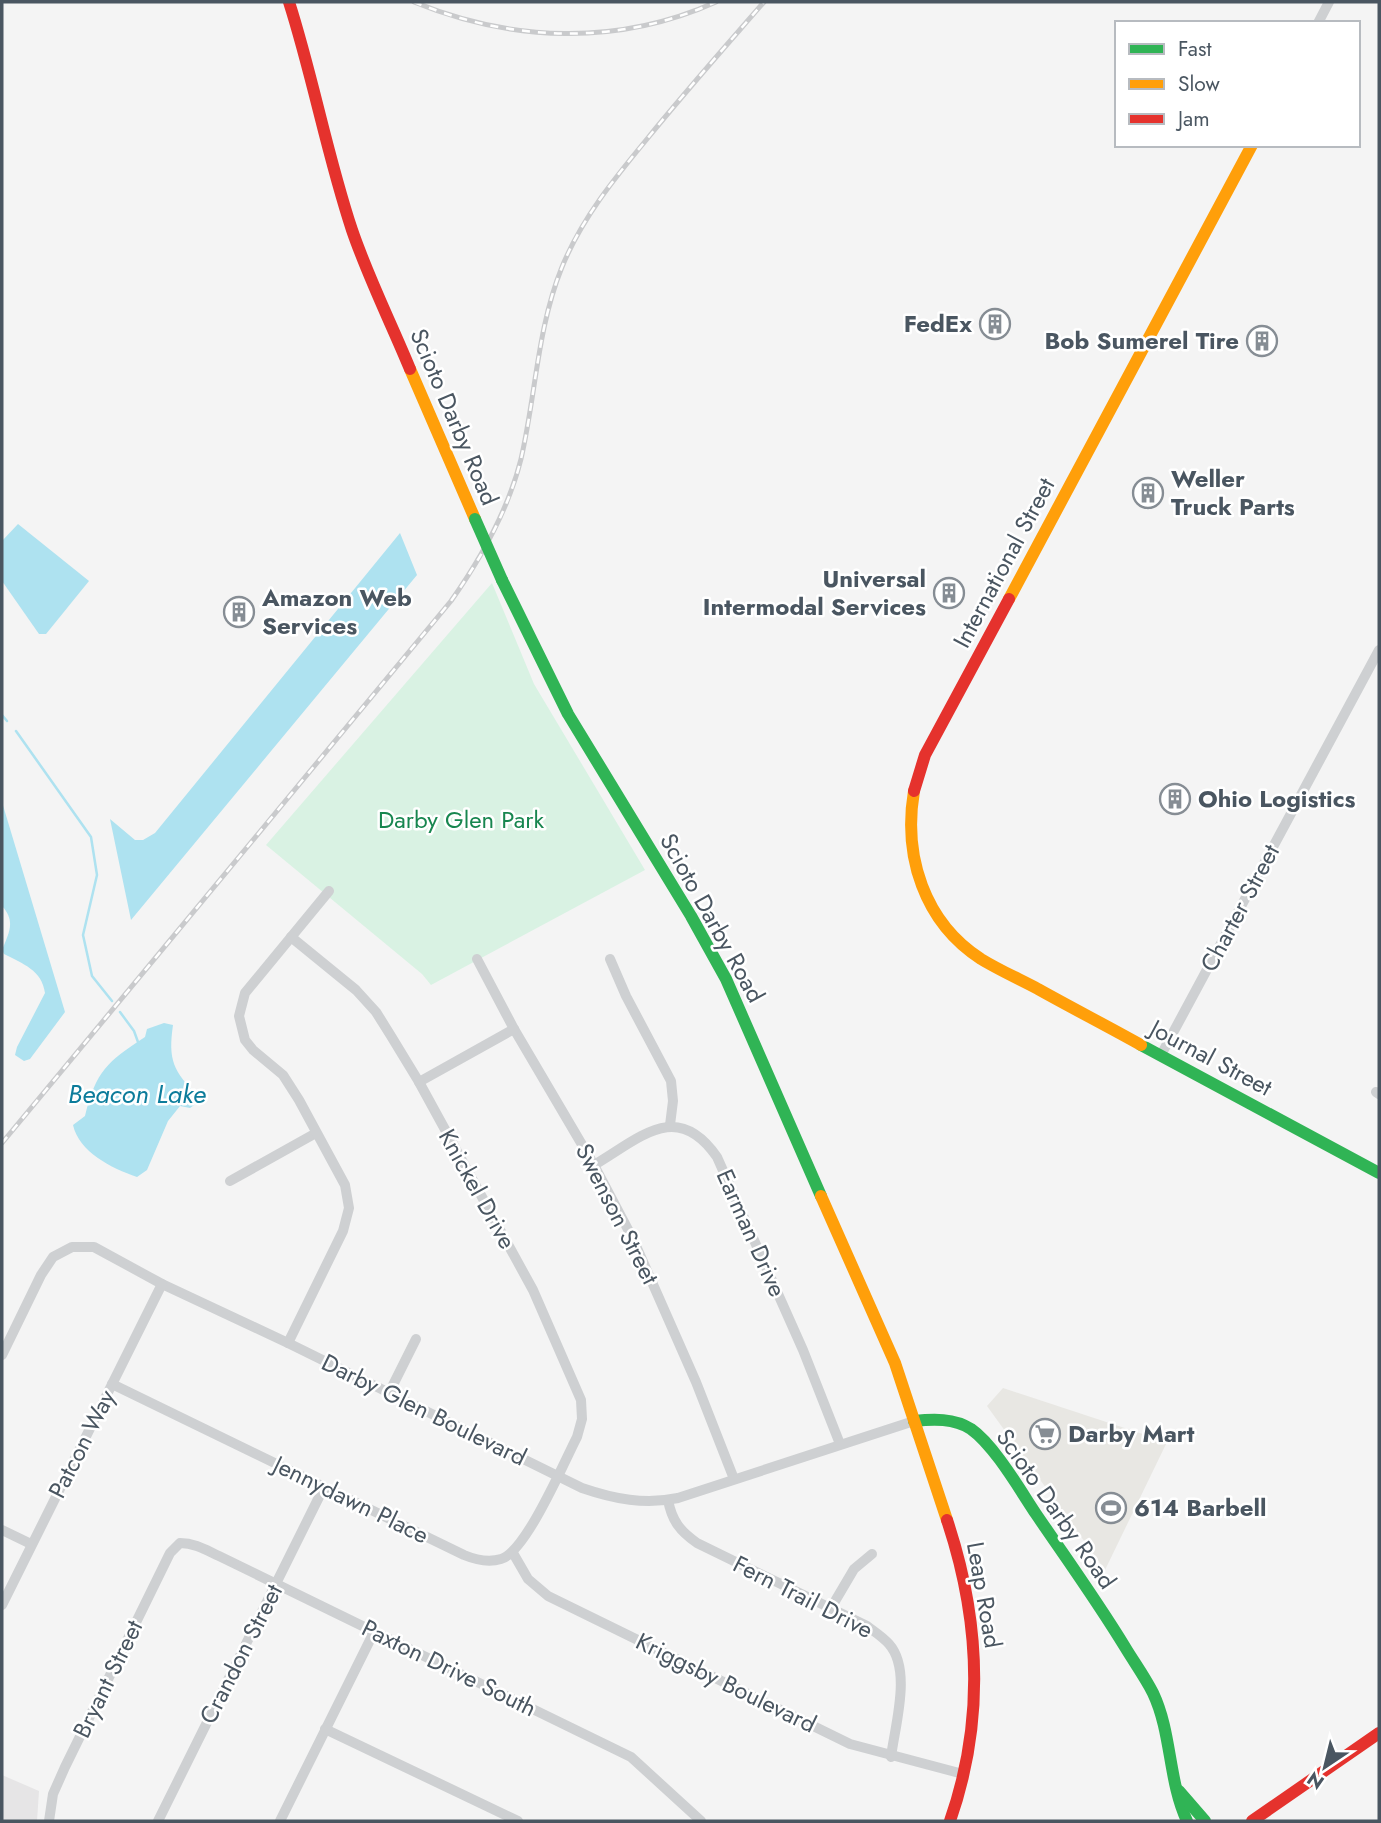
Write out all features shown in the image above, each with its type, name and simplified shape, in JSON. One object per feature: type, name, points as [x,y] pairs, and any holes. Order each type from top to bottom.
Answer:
[{"type":"main road","name":"Scioto Darby Road","points":[[289,2],[302,41],[337,181],[354,232],[475,519],[540,660],[579,733],[689,912],[726,979],[895,1363],[914,1421],[933,1419],[961,1424],[979,1436],[1004,1467],[1105,1614],[1152,1691],[1160,1711],[1177,1800],[1187,1821]]},
{"type":"main road","name":"International Street","points":[[1022,982],[966,948],[943,924],[929,903],[911,856],[909,819],[912,794],[925,755],[1251,147]]},
{"type":"main road","name":"Journal Street","points":[[1022,982],[1379,1173]]},
{"type":"main road","name":"Leap Road","points":[[914,1421],[950,1530],[970,1610],[975,1695],[973,1722],[950,1821]]},
{"type":"main road","points":[[1244,1821],[1257,1817],[1379,1733]]},
{"type":"main road","name":"Scioto Darby Road","points":[[1175,1785],[1205,1821]]},
{"type":"street","points":[[1319,21],[1329,2]]},
{"type":"street","name":"Charter Street","points":[[1161,1055],[1379,650]]},
{"type":"street","points":[[288,1342],[343,1231],[349,1208],[345,1185],[299,1100],[283,1075],[253,1049],[241,1030],[239,1016],[245,993],[329,891]]},
{"type":"street","name":"Knickel Drive","points":[[291,937],[363,997],[376,1012],[419,1082],[533,1290],[581,1401],[582,1419],[577,1437],[556,1476]]},
{"type":"street","name":"Swenson Street","points":[[477,959],[514,1029],[594,1165],[633,1240],[696,1382],[734,1479]]},
{"type":"street","points":[[594,1165],[644,1135],[670,1125],[673,1088],[668,1073],[626,996],[610,960]]},
{"type":"street","points":[[419,1082],[514,1029]]},
{"type":"street","name":"Earman Drive","points":[[670,1125],[698,1135],[717,1157],[798,1337],[840,1444]]},
{"type":"street","points":[[230,1181],[316,1133]]},
{"type":"street","name":"Darby Glen Boulevard","points":[[2,1355],[41,1275],[53,1257],[72,1247],[94,1247],[162,1284],[288,1342],[556,1476],[615,1499],[668,1500],[914,1421]]},
{"type":"street","name":"Patcon Way","points":[[2,1605],[162,1284]]},
{"type":"street","points":[[389,1393],[416,1339]]},
{"type":"street","name":"Jennydawn Place","points":[[112,1384],[475,1559],[502,1559],[513,1553]]},
{"type":"street","points":[[513,1553],[527,1535],[556,1476]]},
{"type":"street","name":"Crandon Street","points":[[158,1821],[324,1487]]},
{"type":"street","name":"Fern Trail Drive","points":[[668,1500],[676,1526],[697,1543],[831,1608],[880,1635],[891,1646],[899,1664],[901,1680],[891,1757]]},
{"type":"street","points":[[2,1530],[31,1544]]},
{"type":"street","name":"Paxton Drive South","points":[[180,1543],[192,1543],[631,1757],[701,1821]]},
{"type":"street","name":"Bryant Street","points":[[49,1821],[53,1794],[65,1767],[170,1553],[180,1543]]},
{"type":"street","name":"Kriggsby Boulevard","points":[[513,1553],[528,1579],[548,1596],[850,1744],[963,1774]]},
{"type":"street","points":[[831,1608],[854,1569],[872,1554]]},
{"type":"street","points":[[280,1821],[374,1632]]},
{"type":"street","points":[[326,1729],[517,1821]]},
{"type":"shaded area","points":[[1003,1388],[1167,1442],[1105,1570],[987,1406]]},
{"type":"shaded area","points":[[2,1775],[39,1791],[37,1821],[2,1821]]},
{"type":"green space","name":"Darby Glen Park","points":[[492,583],[534,684],[645,870],[431,985],[422,974],[266,845]]},
{"type":"water","points":[[18,524],[89,581],[46,634],[39,634],[2,581],[2,541]]},
{"type":"water","points":[[400,533],[417,575],[131,920],[110,819],[135,840],[143,840],[155,833]]},
{"type":"water","points":[[2,802],[65,1012],[30,1059],[24,1061],[15,1055],[17,1047],[45,993],[36,973],[4,954],[2,950],[10,922],[2,906]]},
{"type":"water","name":"Beacon Lake","points":[[164,1023],[173,1025],[171,1047],[174,1064],[198,1096],[197,1103],[190,1108],[180,1106],[168,1121],[147,1170],[137,1177],[107,1164],[89,1151],[76,1135],[73,1125],[85,1116],[94,1088],[112,1061],[145,1037],[147,1029]]},
{"type":"waterway","points":[[2,715],[7,721]]},
{"type":"waterway","points":[[16,731],[91,837],[97,875],[83,935],[92,976],[112,1001]]},
{"type":"waterway","points":[[120,1012],[134,1031],[138,1042]]},
{"type":"railway","points":[[414,2],[489,25],[565,34],[641,26],[716,2]]},
{"type":"railway","points":[[2,1143],[451,601],[493,533],[516,478],[547,314],[570,249],[589,216],[623,169],[764,2]]},
{"type":"traffic: fast","points":[[475,519],[502,580]]},
{"type":"traffic: fast","points":[[502,580],[568,714],[691,916],[726,979],[821,1196]]},
{"type":"traffic: fast","points":[[1141,1045],[1379,1173]]},
{"type":"traffic: fast","points":[[914,1421],[943,1420],[964,1425],[980,1436],[1006,1468],[1104,1613],[1153,1693],[1164,1724],[1176,1789],[1187,1821]]},
{"type":"traffic: fast","points":[[1179,1791],[1205,1821]]},
{"type":"traffic: slow","points":[[1009,599],[1251,147]]},
{"type":"traffic: slow","points":[[410,369],[475,519]]},
{"type":"traffic: slow","points":[[914,791],[912,839],[922,886],[932,907],[961,944],[1002,971],[1141,1045]]},
{"type":"traffic: slow","points":[[821,1196],[895,1363],[947,1520]]},
{"type":"traffic: jam","points":[[289,2],[352,230],[410,369]]},
{"type":"traffic: jam","points":[[914,791],[925,755],[1009,599]]},
{"type":"traffic: jam","points":[[947,1520],[966,1595],[974,1670],[969,1746],[950,1821]]},
{"type":"traffic: jam","points":[[1252,1821],[1379,1733]]},
{"type":"place","name":"FedEx","points":[[995,324]]},
{"type":"place","name":"Bob Sumerel Tire","points":[[1262,341]]},
{"type":"place","name":"Weller Truck Parts","points":[[1148,493]]},
{"type":"place","name":"Universal Intermodal Services","points":[[949,593]]},
{"type":"place","name":"Amazon Web Services","points":[[239,612]]},
{"type":"place","name":"Ohio Logistics","points":[[1175,799]]},
{"type":"place","name":"Darby Mart","points":[[1045,1434]]},
{"type":"place","name":"614 Barbell","points":[[1111,1508]]}]
